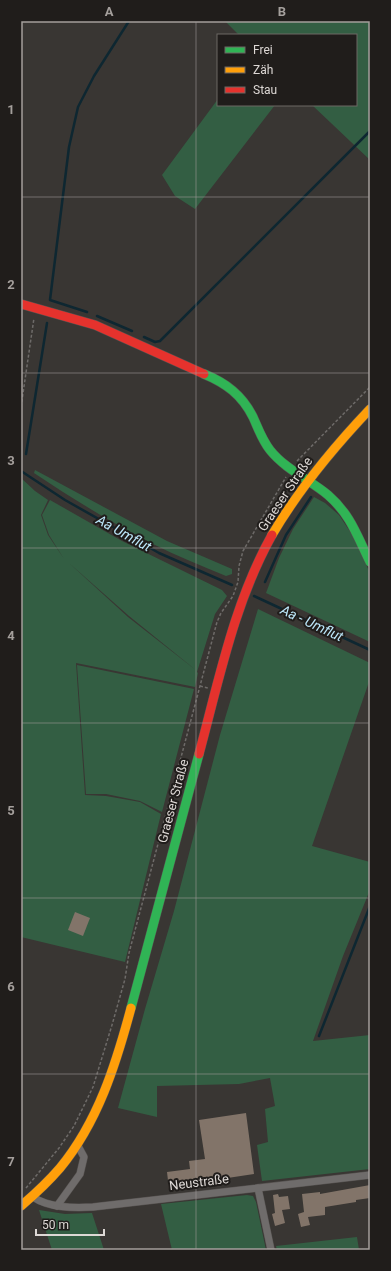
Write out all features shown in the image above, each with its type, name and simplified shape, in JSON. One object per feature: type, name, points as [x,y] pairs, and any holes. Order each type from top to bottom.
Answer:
[{"type":"main road","points":[[21,304],[95,325],[221,381],[236,392],[247,406],[262,438],[270,450],[280,461],[308,480],[335,502],[348,516],[370,562]]},
{"type":"main road","name":"Graeser Straße","points":[[21,1206],[33,1197],[52,1178],[78,1146],[102,1100],[124,1035],[214,698],[242,602],[255,570],[272,534],[308,480],[327,456],[370,409]]},
{"type":"street","points":[[57,1206],[80,1174],[84,1157],[78,1146]]},
{"type":"street","name":"Neustraße","points":[[33,1197],[38,1201],[57,1206],[78,1208],[93,1207],[370,1174]]},
{"type":"street","points":[[258,1188],[271,1250]]},
{"type":"path","points":[[21,407],[36,308]]},
{"type":"green space","points":[[225,21],[370,21],[370,160],[313,106],[357,106],[357,34],[238,34]]},
{"type":"green space","points":[[217,100],[217,106],[274,106],[195,209],[175,196],[162,175]]},
{"type":"green space","points":[[35,470],[167,541],[232,569],[232,574],[226,576],[153,544],[63,492],[34,473]]},
{"type":"green space","points":[[21,478],[35,491],[48,500],[41,515],[48,535],[64,559],[49,535],[42,515],[50,500],[122,541],[222,590],[227,596],[215,614],[197,672],[195,687],[76,663],[85,795],[106,796],[140,802],[161,814],[125,962],[21,937]],"holes":[[[69,563],[129,616],[197,671],[128,617]]]},
{"type":"green space","points":[[314,497],[325,503],[339,515],[353,536],[370,573],[370,642],[266,593],[279,558],[293,529]]},
{"type":"green space","points":[[258,609],[370,663],[370,679],[312,846],[370,862],[370,890],[343,956],[313,1041],[370,1035],[370,1169],[262,1181],[257,1145],[268,1142],[265,1109],[275,1106],[270,1078],[239,1084],[157,1086],[157,1117],[118,1108],[174,911],[220,735]]},
{"type":"green space","points":[[77,665],[194,689],[162,812],[140,801],[106,794],[86,794]]},
{"type":"green space","points":[[247,1195],[253,1196],[256,1202],[266,1250],[172,1250],[161,1204]]},
{"type":"green space","points":[[39,1210],[65,1214],[92,1213],[104,1250],[52,1250]]},
{"type":"green space","points":[[357,1237],[359,1250],[277,1250],[276,1246]]},
{"type":"building","points":[[75,912],[90,918],[83,936],[68,930]]},
{"type":"building","points":[[246,1113],[254,1174],[201,1182],[201,1185],[169,1189],[167,1172],[190,1169],[189,1161],[205,1159],[199,1120]]},
{"type":"building","points":[[370,1185],[370,1198],[325,1207],[325,1215],[308,1217],[310,1225],[301,1227],[298,1214],[304,1212],[302,1194],[320,1192],[320,1194]]},
{"type":"building","points":[[278,1194],[279,1197],[288,1196],[290,1209],[282,1210],[285,1223],[275,1226],[272,1214],[275,1213],[273,1195]]},
{"type":"waterway","points":[[87,312],[50,300],[69,147],[78,107],[94,76],[129,21]]},
{"type":"waterway","points":[[144,337],[155,342],[160,341],[370,131]]},
{"type":"waterway","points":[[97,316],[132,331]]},
{"type":"waterway","points":[[26,454],[47,323]]},
{"type":"waterway","name":"Aa Umflut","points":[[21,471],[65,500],[159,553],[232,585]]},
{"type":"waterway","points":[[265,582],[286,535],[311,497]]},
{"type":"waterway","name":"Aa - Umflut","points":[[254,596],[370,650]]},
{"type":"waterway","points":[[319,1036],[370,906]]},
{"type":"traffic: fast","points":[[204,374],[219,381],[233,391],[244,402],[249,409],[260,434],[276,457],[290,469],[328,495],[336,503],[353,526],[370,562]]},
{"type":"traffic: fast","points":[[131,1008],[199,754]]},
{"type":"traffic: slow","points":[[272,535],[282,518],[317,469],[370,409]]},
{"type":"traffic: slow","points":[[21,1206],[60,1168],[85,1131],[95,1112],[112,1071],[131,1008]]},
{"type":"traffic: jam","points":[[21,304],[95,325],[204,374]]},
{"type":"traffic: jam","points":[[199,754],[237,615],[247,588],[272,535]]}]
